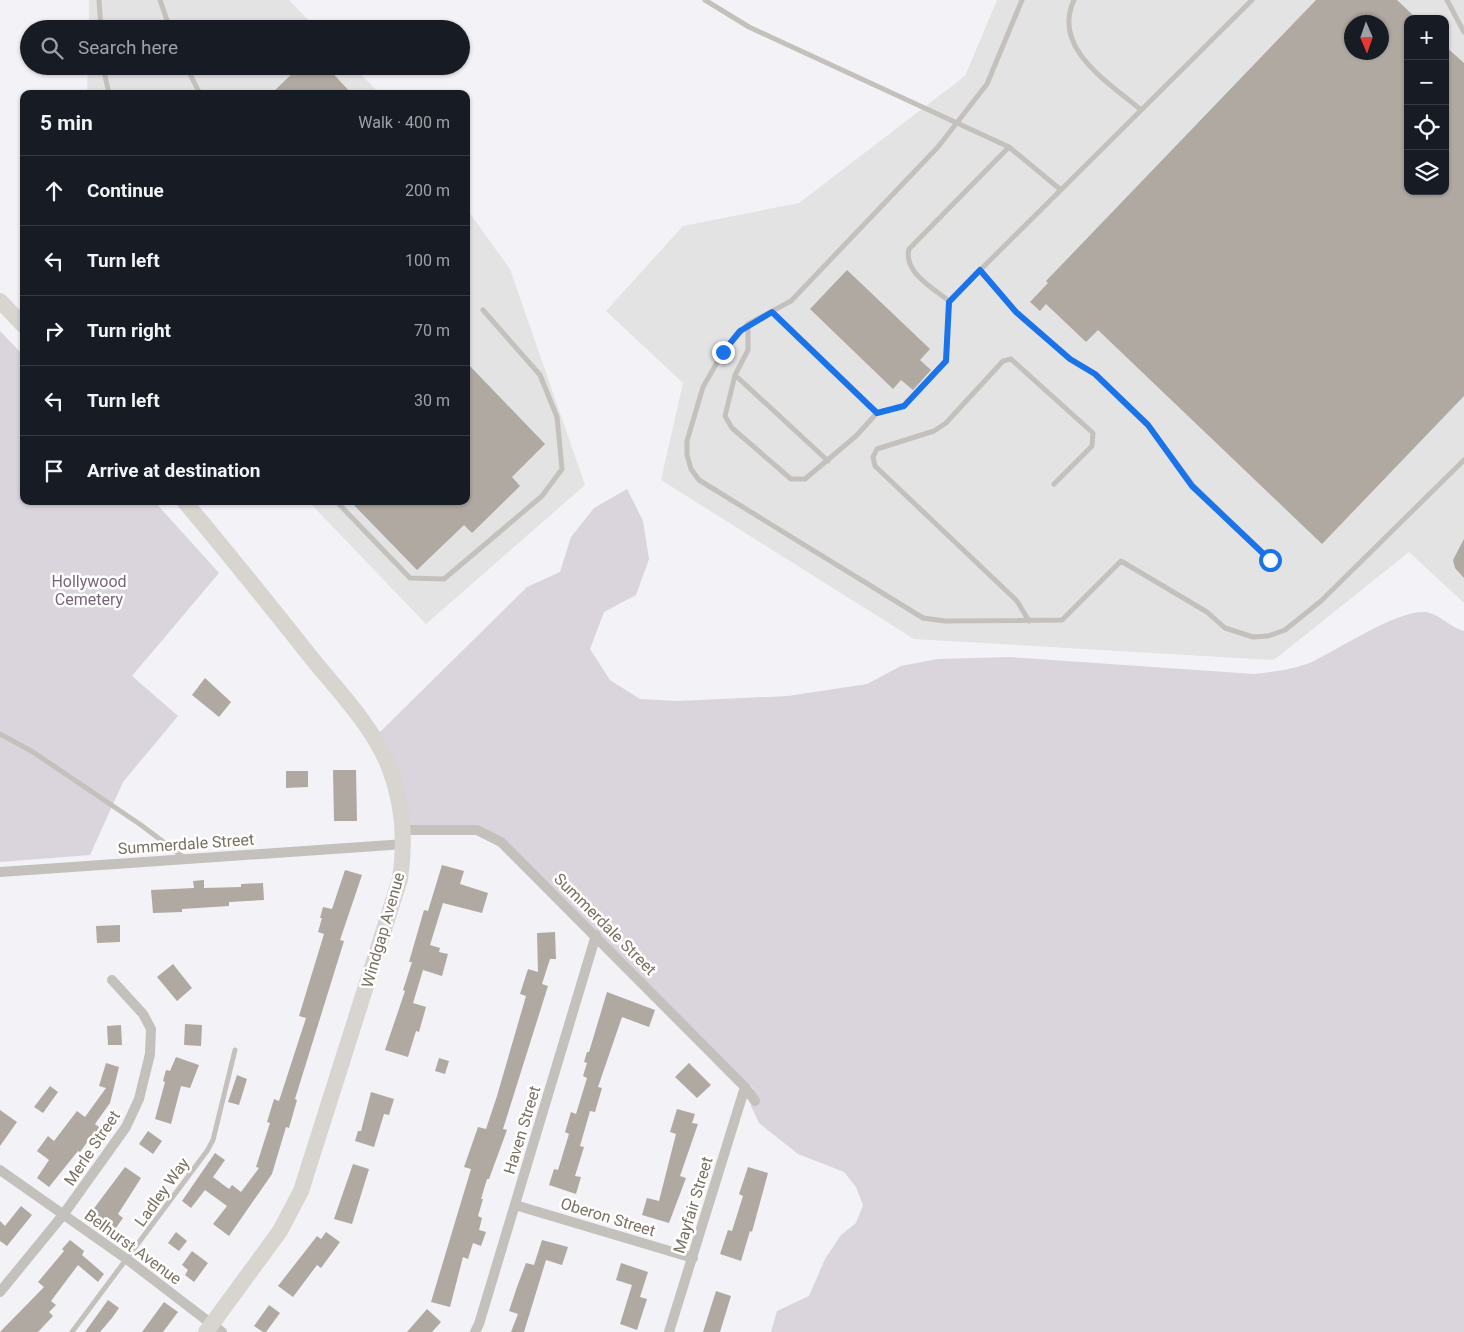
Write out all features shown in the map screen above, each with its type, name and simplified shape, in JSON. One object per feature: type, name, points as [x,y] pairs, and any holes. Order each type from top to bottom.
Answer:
[{"type":"main road","points":[[0,301],[20,322]]},
{"type":"main road","name":"Windgap Avenue","points":[[187,505],[253,584],[373,736],[396,786],[404,837],[400,879],[301,1191],[280,1231],[213,1329]]},
{"type":"street","name":"Summerdale Street","points":[[0,872],[187,859],[477,830],[501,842],[596,935],[745,1087],[755,1102]]},
{"type":"street","name":"Haven Street","points":[[475,1332],[596,935]]},
{"type":"street","name":"Merle Street","points":[[0,1292],[63,1215],[130,1120],[139,1099],[152,1039],[148,1021],[112,980]]},
{"type":"street","name":"Mayfair Street","points":[[670,1332],[745,1087]]},
{"type":"street","name":"Belhurst Avenue","points":[[0,1170],[128,1260],[213,1329]]},
{"type":"street","name":"Oberon Street","points":[[515,1205],[693,1258]]},
{"type":"lane","points":[[99,0],[100,20]]},
{"type":"lane","points":[[160,0],[167,20]]},
{"type":"lane","points":[[704,0],[749,27],[1009,146],[1060,190]]},
{"type":"lane","points":[[1022,0],[987,84],[938,147],[798,294],[772,312],[748,324],[723,352],[703,387],[687,441],[687,455],[691,469],[699,480],[916,615],[945,621],[1065,619],[1121,561],[1176,592],[1207,612],[1225,628],[1253,637],[1268,636],[1285,630],[1321,601],[1464,460]]},
{"type":"lane","points":[[1074,0],[1068,20],[1069,34],[1074,48],[1082,59],[1141,110]]},
{"type":"lane","points":[[748,324],[748,350],[735,375],[725,409],[725,416],[732,428],[791,479],[805,479],[856,436],[877,413],[904,406],[946,361],[949,302],[1252,0]]},
{"type":"lane","points":[[1447,0],[1464,32]]},
{"type":"lane","points":[[105,75],[108,90]]},
{"type":"lane","points":[[190,75],[198,90]]},
{"type":"lane","points":[[949,302],[913,271],[908,260],[909,248],[1009,146]]},
{"type":"lane","points":[[980,270],[1016,312],[1070,359],[1095,374],[1148,425],[1192,486],[1270,560]]},
{"type":"lane","points":[[340,505],[410,578],[444,579],[542,496],[562,469],[557,417],[540,374],[483,310]]},
{"type":"lane","points":[[772,312],[877,413]]},
{"type":"lane","points":[[1029,621],[1017,601],[875,466],[873,457],[876,449],[934,431],[946,423],[1003,361],[1011,358],[1093,433],[1092,446],[1054,484]]},
{"type":"lane","points":[[735,375],[828,461]]},
{"type":"lane","points":[[0,734],[33,752],[141,825],[187,859]]},
{"type":"lane","name":"Ladley Way","points":[[72,1332],[128,1260],[213,1140],[235,1050]]},
{"type":"shaded area","points":[[89,0],[289,0],[308,20],[89,20]]},
{"type":"shaded area","points":[[997,0],[1464,0],[1464,603],[1409,552],[1274,660],[914,639],[661,480],[683,383],[606,311],[683,226],[799,203],[965,76]]},
{"type":"shaded area","points":[[88,75],[362,75],[376,90],[87,90]]},
{"type":"shaded area","points":[[470,214],[510,269],[585,485],[426,624],[312,505],[470,505]]},
{"type":"green space","name":"Hollywood Cemetery","points":[[0,331],[20,352],[20,505],[158,505],[219,573],[132,676],[178,716],[123,782],[90,855],[0,862]]},
{"type":"green space","points":[[627,489],[643,521],[649,559],[636,595],[604,612],[590,649],[610,680],[640,699],[677,701],[788,696],[867,684],[901,666],[938,659],[1010,657],[1254,674],[1274,672],[1307,664],[1368,631],[1403,616],[1418,612],[1430,613],[1464,631],[1464,1332],[771,1332],[777,1311],[809,1296],[825,1259],[841,1235],[856,1223],[863,1205],[856,1187],[844,1172],[798,1154],[759,1123],[751,1106],[753,1088],[506,841],[478,826],[408,825],[378,734],[527,587],[560,572],[571,537],[594,508]]},
{"type":"building","points":[[1316,0],[1397,0],[1413,15],[1404,15],[1404,195],[1449,195],[1449,50],[1464,63],[1464,396],[1322,544],[1098,330],[1086,342],[1046,304],[1040,311],[1030,302],[1048,283],[1046,281]]},
{"type":"building","points":[[291,75],[334,75],[348,90],[275,90]]},
{"type":"building","points":[[847,270],[930,349],[920,360],[931,370],[913,390],[901,380],[893,389],[810,309]]},
{"type":"building","points":[[470,366],[545,444],[512,477],[520,486],[472,533],[464,525],[417,570],[354,505],[470,505]]},
{"type":"building","points":[[1464,539],[1464,578],[1455,568],[1453,560]]},
{"type":"building","points":[[205,678],[231,702],[219,717],[192,695]]},
{"type":"building","points":[[333,770],[356,770],[357,821],[334,821]]},
{"type":"building","points":[[286,771],[308,771],[308,787],[286,788]]},
{"type":"building","points":[[442,865],[464,871],[460,884],[488,893],[482,913],[443,903],[430,945],[440,948],[439,952],[448,954],[442,976],[423,970],[413,1003],[426,1007],[419,1032],[416,1031],[408,1057],[385,1050],[405,991],[403,990],[412,962],[409,962],[424,910],[428,911]]},
{"type":"building","points":[[345,870],[362,875],[340,940],[344,941],[295,1099],[297,1100],[289,1128],[286,1127],[272,1174],[229,1236],[213,1224],[227,1206],[205,1190],[191,1208],[182,1201],[215,1153],[225,1160],[213,1177],[229,1189],[232,1185],[241,1192],[259,1168],[256,1167],[270,1123],[267,1122],[274,1099],[279,1101],[306,1018],[299,1016],[324,934],[318,932],[323,907],[332,909]]},
{"type":"building","points":[[204,880],[204,888],[241,887],[241,884],[263,883],[264,900],[229,902],[229,906],[182,909],[182,912],[153,913],[151,890],[194,888],[193,881]]},
{"type":"building","points":[[120,925],[120,942],[97,943],[96,926]]},
{"type":"building","points":[[555,932],[556,959],[550,959],[542,984],[548,986],[503,1129],[507,1130],[481,1199],[483,1199],[478,1216],[482,1218],[479,1230],[486,1232],[481,1246],[473,1243],[468,1259],[463,1257],[450,1307],[431,1302],[471,1169],[464,1167],[478,1127],[486,1129],[497,1096],[526,996],[520,994],[528,969],[538,972],[537,933]]},
{"type":"building","points":[[173,964],[192,988],[177,1001],[157,977]]},
{"type":"building","points":[[607,992],[655,1010],[649,1027],[622,1017],[598,1087],[602,1088],[595,1112],[590,1111],[580,1146],[584,1147],[575,1176],[581,1177],[576,1194],[549,1185],[554,1169],[558,1170],[569,1134],[565,1132],[571,1112],[576,1114],[587,1078],[583,1076],[587,1063],[584,1062],[587,1052],[589,1052]]},
{"type":"building","points":[[185,1024],[202,1025],[201,1046],[184,1045]]},
{"type":"building","points":[[121,1025],[122,1045],[108,1045],[107,1026]]},
{"type":"building","points":[[176,1057],[199,1065],[190,1088],[181,1086],[171,1124],[155,1119],[165,1082],[163,1081],[166,1070],[170,1071]]},
{"type":"building","points":[[439,1058],[449,1061],[445,1074],[435,1071]]},
{"type":"building","points":[[106,1063],[119,1067],[110,1103],[95,1124],[103,1130],[96,1140],[91,1137],[49,1187],[37,1178],[49,1160],[37,1151],[48,1136],[54,1141],[77,1111],[85,1117],[106,1088],[99,1086]]},
{"type":"building","points":[[689,1063],[711,1085],[697,1098],[675,1077]]},
{"type":"building","points":[[237,1075],[247,1079],[239,1105],[228,1102]]},
{"type":"building","points":[[50,1086],[58,1092],[43,1113],[34,1107]]},
{"type":"building","points":[[371,1092],[394,1099],[389,1115],[384,1114],[374,1147],[355,1141],[358,1131],[361,1131]]},
{"type":"building","points":[[677,1109],[695,1114],[692,1123],[698,1124],[680,1176],[686,1178],[669,1223],[642,1215],[647,1198],[659,1201],[676,1134],[670,1132]]},
{"type":"building","points":[[0,1110],[17,1122],[0,1146]]},
{"type":"building","points":[[148,1131],[162,1141],[153,1154],[139,1144]]},
{"type":"building","points":[[353,1164],[369,1169],[352,1224],[334,1219]]},
{"type":"building","points":[[125,1167],[141,1178],[118,1214],[123,1218],[113,1232],[89,1215]]},
{"type":"building","points":[[748,1167],[768,1173],[752,1232],[750,1231],[741,1261],[720,1254],[728,1230],[732,1231],[743,1196],[739,1194]]},
{"type":"building","points":[[21,1206],[32,1215],[7,1246],[0,1241],[0,1221],[5,1226]]},
{"type":"building","points":[[176,1232],[187,1241],[179,1251],[168,1243]]},
{"type":"building","points":[[326,1232],[340,1242],[321,1268],[317,1265],[293,1297],[278,1286],[317,1236],[321,1239]]},
{"type":"building","points":[[70,1240],[84,1251],[82,1255],[104,1274],[98,1282],[78,1265],[51,1301],[56,1305],[49,1312],[53,1316],[38,1332],[0,1332],[44,1287],[38,1282],[64,1251],[62,1249]]},
{"type":"building","points":[[542,1240],[568,1247],[562,1265],[546,1260],[524,1332],[511,1332],[518,1314],[509,1311],[517,1287],[526,1263],[534,1265]]},
{"type":"building","points":[[192,1251],[208,1263],[194,1282],[185,1275],[188,1270],[182,1265]]},
{"type":"building","points":[[621,1263],[648,1272],[640,1297],[647,1299],[637,1330],[620,1324],[632,1285],[616,1280]]},
{"type":"building","points":[[716,1291],[731,1296],[720,1332],[703,1332]]},
{"type":"building","points":[[108,1300],[119,1308],[112,1318],[100,1332],[85,1332]]},
{"type":"building","points":[[164,1302],[178,1312],[163,1332],[142,1332]]},
{"type":"building","points":[[269,1305],[280,1313],[266,1332],[263,1332],[254,1326]]},
{"type":"building","points":[[427,1309],[441,1322],[432,1332],[407,1332]]},
{"type":"route","points":[[723,352],[748,324],[772,312],[877,413],[904,406],[946,361],[949,302],[980,270],[1016,312],[1070,359],[1095,374],[1148,425],[1192,486],[1270,560]]}]
